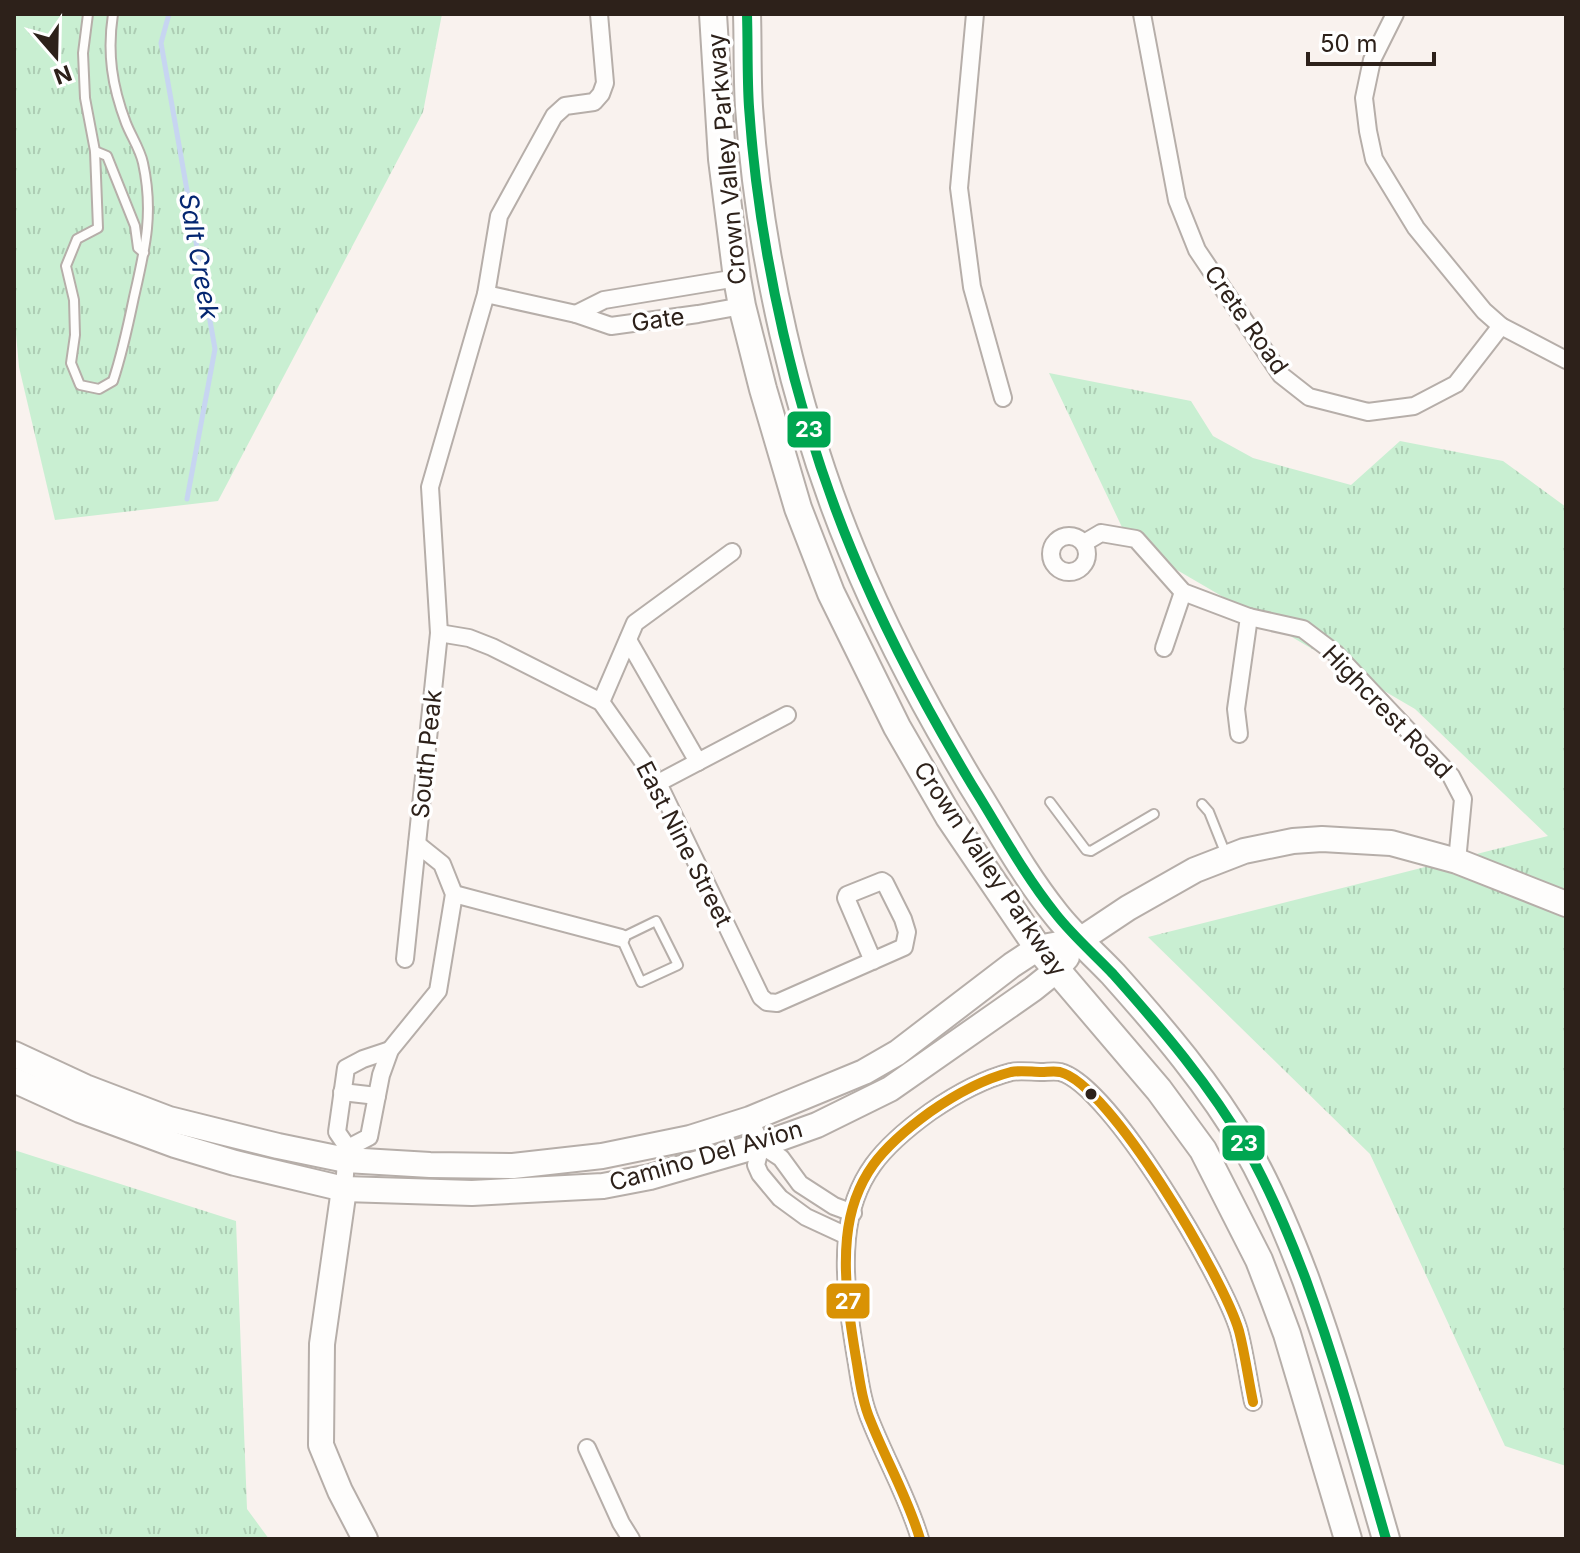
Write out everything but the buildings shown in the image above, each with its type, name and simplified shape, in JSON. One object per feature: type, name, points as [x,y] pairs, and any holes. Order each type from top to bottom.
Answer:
[{"type":"main road","name":"Crown Valley Parkway","points":[[713,14],[722,159],[742,306],[798,508],[837,606],[897,727],[937,798],[1038,948],[1181,1118],[1203,1150],[1259,1260],[1287,1334],[1348,1539]]},
{"type":"main road","name":"Crown Valley Parkway","points":[[747,14],[751,121],[773,285],[813,443],[851,549],[899,653],[946,741],[1008,845],[1055,913],[1155,1022],[1202,1080],[1248,1151],[1281,1212],[1325,1333],[1386,1539]]},
{"type":"main road","points":[[1080,940],[1195,870],[1244,851],[1293,841],[1322,839],[1391,843],[1457,861],[1566,904]]},
{"type":"main road","name":"Camino Del Avion","points":[[18,1065],[169,1119],[278,1146],[430,1165],[513,1166],[602,1156],[690,1138],[750,1119],[864,1072],[897,1053],[1038,948],[1080,940]]},
{"type":"main road","name":"Camino Del Avion","points":[[18,1065],[80,1110],[235,1163],[344,1189],[472,1193],[603,1186],[650,1177],[761,1145],[817,1125],[890,1089],[1033,989],[1056,970],[1080,940]]},
{"type":"main road","points":[[344,1189],[322,1344],[321,1445],[365,1539]]},
{"type":"street","name":"South Peak","points":[[454,894],[442,864],[417,844],[439,633],[430,487],[486,294],[499,216],[554,116],[565,106],[594,102],[605,83],[599,14]]},
{"type":"street","points":[[975,14],[959,188],[972,287],[1003,398]]},
{"type":"street","name":"Crete Road","points":[[1142,14],[1177,200],[1197,250],[1281,375],[1309,397],[1368,412],[1414,406],[1456,384],[1501,326]]},
{"type":"street","points":[[1395,14],[1372,60],[1364,98],[1374,159],[1416,228],[1484,311],[1501,326],[1566,360]]},
{"type":"street","name":"Gate","points":[[576,314],[604,300],[737,278]]},
{"type":"street","name":"Gate","points":[[486,294],[576,314],[611,326],[742,306]]},
{"type":"street","points":[[637,295],[642,322]]},
{"type":"street","name":"Highcrest Road","points":[[1084,543],[1101,533],[1136,539],[1183,592],[1249,617],[1303,629],[1336,654],[1451,776],[1463,799],[1457,861]]},
{"type":"street","points":[[601,702],[635,623],[732,552]]},
{"type":"street","points":[[1164,648],[1183,592]]},
{"type":"street","points":[[1239,734],[1236,709],[1249,617]]},
{"type":"street","name":"East Nine Street","points":[[439,633],[469,638],[492,647],[601,702],[658,783],[761,997],[767,1002],[777,1003],[873,961],[904,947],[907,932],[903,919],[882,881],[846,898],[873,961]]},
{"type":"street","points":[[628,640],[698,762]]},
{"type":"street","points":[[658,783],[787,715]]},
{"type":"street","points":[[405,959],[417,844]]},
{"type":"street","points":[[347,1154],[369,1137],[381,1075],[390,1050],[438,991],[454,894],[621,938]]},
{"type":"street","points":[[344,1189],[347,1154],[337,1132],[346,1068],[390,1050]]},
{"type":"street","points":[[920,1539],[904,1491],[870,1420],[862,1392],[851,1330],[846,1273],[847,1236],[858,1189],[877,1159],[902,1132],[936,1108],[975,1087],[1013,1072],[1060,1072],[1089,1089],[1150,1166],[1220,1285],[1238,1330],[1253,1402]]},
{"type":"street","points":[[342,1092],[377,1096]]},
{"type":"street","points":[[750,1119],[761,1145],[781,1158],[800,1184],[834,1206],[853,1213]]},
{"type":"street","points":[[761,1145],[756,1165],[780,1198],[806,1217],[847,1236]]},
{"type":"street","points":[[806,1217],[817,1195]]},
{"type":"street","points":[[587,1448],[631,1539]]},
{"type":"lane","points":[[88,14],[83,53],[85,98],[95,151],[98,228],[77,239],[66,266],[74,300],[75,335],[71,363],[80,385],[99,389],[113,381],[121,357],[148,233],[148,193],[142,159],[114,87],[109,38],[113,14]]},
{"type":"lane","points":[[95,151],[107,156],[135,226],[138,248],[144,253]]},
{"type":"lane","points":[[1050,802],[1086,850],[1091,851],[1154,814]]},
{"type":"lane","points":[[1202,804],[1209,812],[1227,857]]},
{"type":"lane","points":[[656,921],[678,965],[641,982],[621,938],[656,921]]},
{"type":"green space","points":[[14,14],[442,14],[423,112],[218,501],[55,520],[19,367],[14,312]]},
{"type":"green space","points":[[1049,373],[1191,401],[1213,436],[1253,458],[1351,485],[1400,441],[1503,461],[1566,507],[1566,1466],[1505,1446],[1370,1154],[1148,937],[1548,836],[1415,709],[1129,542]]},
{"type":"green space","points":[[14,1150],[236,1221],[247,1509],[269,1539],[14,1539]]},
{"type":"waterway","name":"Salt Creek","points":[[169,14],[161,43],[215,349],[187,499]]},
{"type":"transit line","name":"23","points":[[747,14],[748,95],[754,162],[771,276],[797,390],[852,551],[878,611],[923,699],[972,785],[1043,898],[1184,1058],[1233,1125],[1256,1165],[1306,1280],[1386,1539]]},
{"type":"transit line","name":"27","points":[[920,1539],[864,1401],[848,1301],[846,1269],[850,1216],[873,1165],[898,1137],[930,1112],[990,1079],[1015,1071],[1060,1072],[1081,1084],[1107,1110],[1163,1186],[1212,1270],[1239,1331],[1253,1402]]}]
